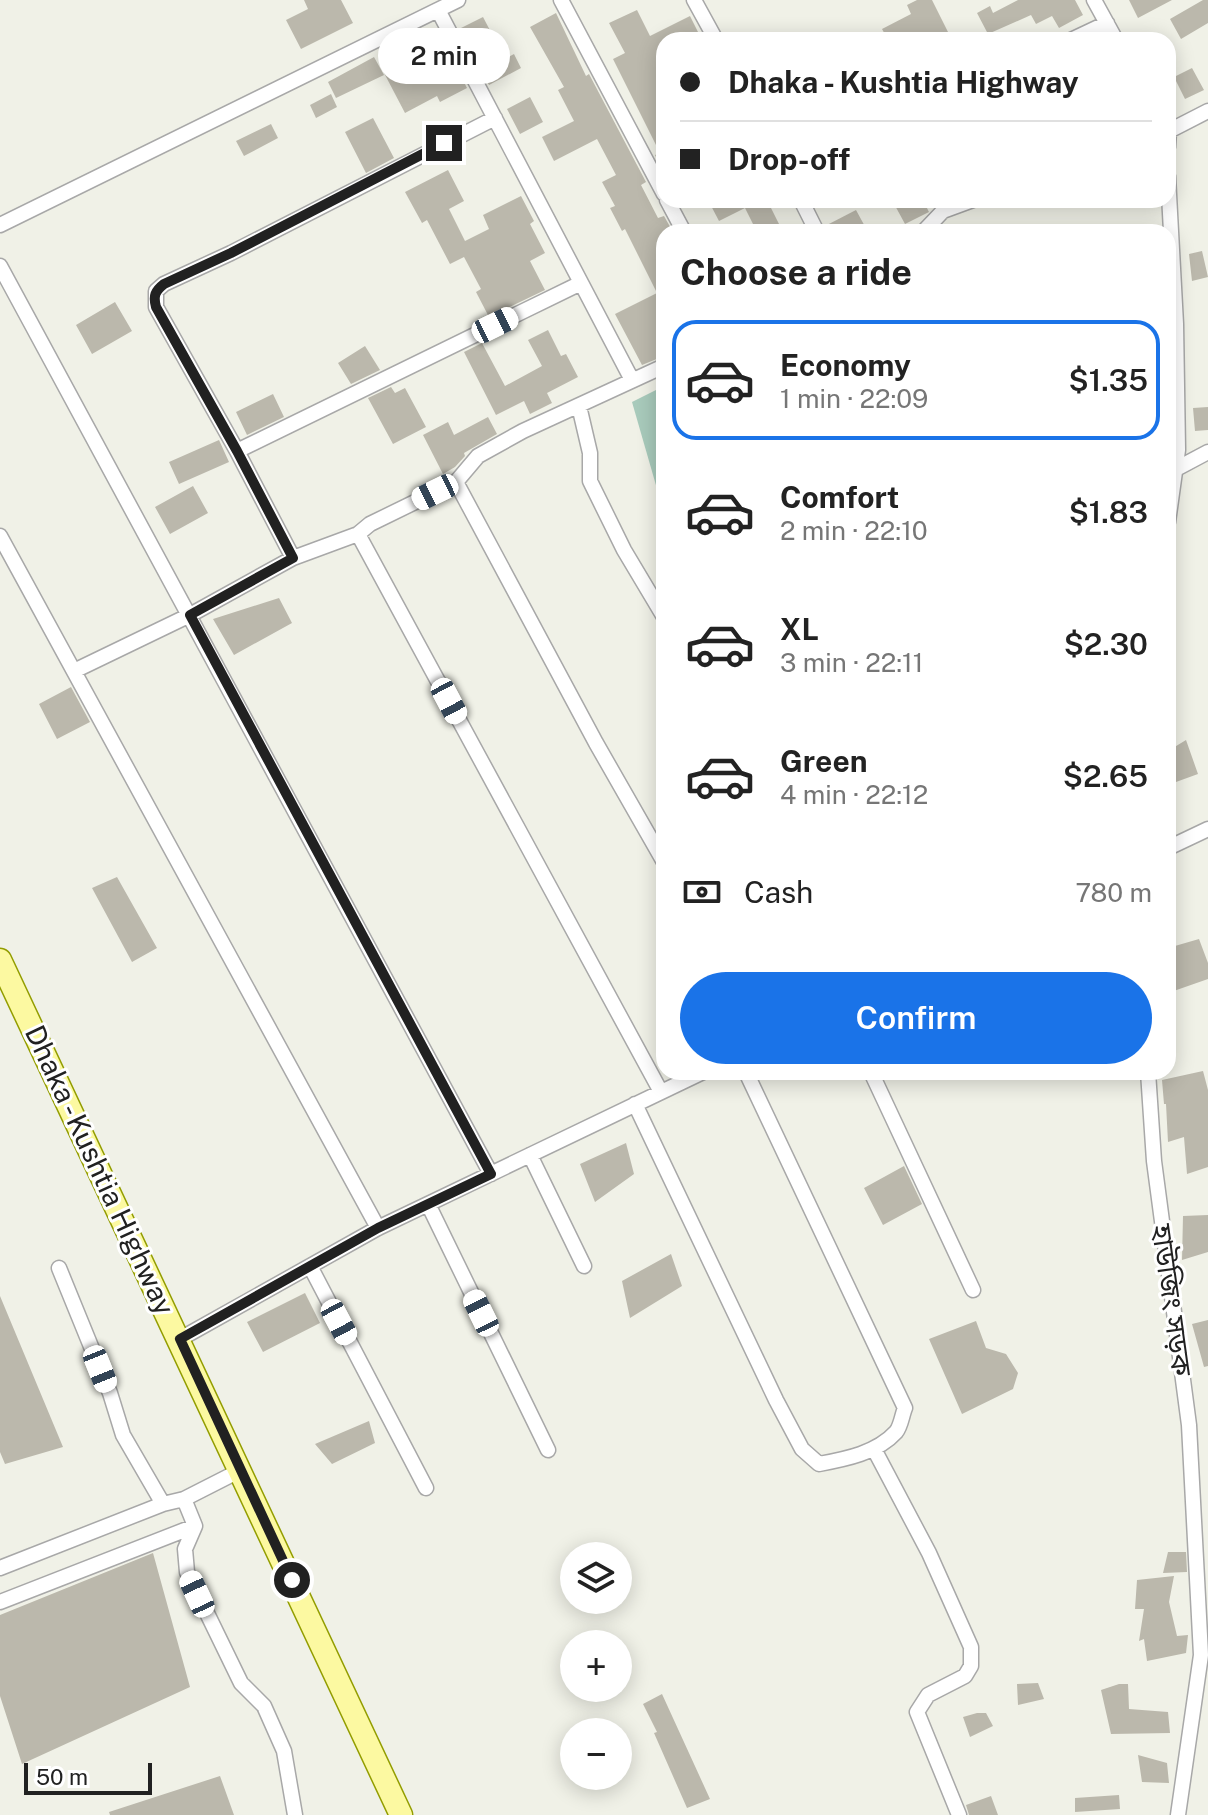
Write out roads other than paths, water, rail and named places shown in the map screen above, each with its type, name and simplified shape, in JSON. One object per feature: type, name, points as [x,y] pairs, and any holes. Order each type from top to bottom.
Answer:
[{"type":"main road","name":"Dhaka - Kushtia Highway","points":[[0,960],[401,1815]]},
{"type":"street","points":[[0,225],[458,0]]},
{"type":"street","points":[[561,0],[656,179]]},
{"type":"street","points":[[694,0],[712,32]]},
{"type":"street","points":[[1094,0],[1112,32]]},
{"type":"street","points":[[438,10],[632,380]]},
{"type":"street","points":[[1088,32],[1107,23]]},
{"type":"street","points":[[1176,127],[1208,111]]},
{"type":"street","points":[[293,558],[156,307],[156,291],[164,284],[495,118]]},
{"type":"street","points":[[931,224],[943,211],[951,208]]},
{"type":"street","points":[[0,266],[491,1174]]},
{"type":"street","points":[[237,451],[581,283]]},
{"type":"street","points":[[1176,324],[1176,469]]},
{"type":"street","points":[[74,671],[190,615],[293,558],[358,534],[370,524],[456,482],[478,456],[656,370]]},
{"type":"street","points":[[579,406],[590,453],[590,481],[624,550],[656,604]]},
{"type":"street","points":[[1176,469],[1208,452]]},
{"type":"street","points":[[456,482],[656,848]]},
{"type":"street","points":[[358,534],[661,1092]]},
{"type":"street","points":[[0,536],[378,1228]]},
{"type":"street","points":[[1176,844],[1208,829]]},
{"type":"street","points":[[180,1339],[378,1228],[686,1080]]},
{"type":"street","points":[[635,1104],[776,1400],[802,1449],[819,1464],[874,1449],[898,1430],[905,1408],[750,1080]]},
{"type":"street","points":[[875,1080],[973,1290]]},
{"type":"street","name":"হাউজিং সড়ক","points":[[1149,1080],[1154,1161],[1189,1425],[1201,1655],[1178,1815]]},
{"type":"street","points":[[530,1155],[584,1266]]},
{"type":"street","points":[[428,1204],[548,1450]]},
{"type":"street","points":[[310,1266],[426,1488]]},
{"type":"street","points":[[59,1268],[110,1393],[123,1435],[163,1504]]},
{"type":"street","points":[[874,1449],[929,1553],[971,1647],[971,1666],[965,1676],[928,1695],[917,1712],[959,1815]]},
{"type":"street","points":[[0,1568],[163,1504],[184,1499],[241,1470]]},
{"type":"street","points":[[184,1499],[195,1526],[185,1549],[187,1572],[241,1683],[264,1706],[284,1751],[295,1815]]},
{"type":"street","points":[[0,1602],[195,1526]]}]
